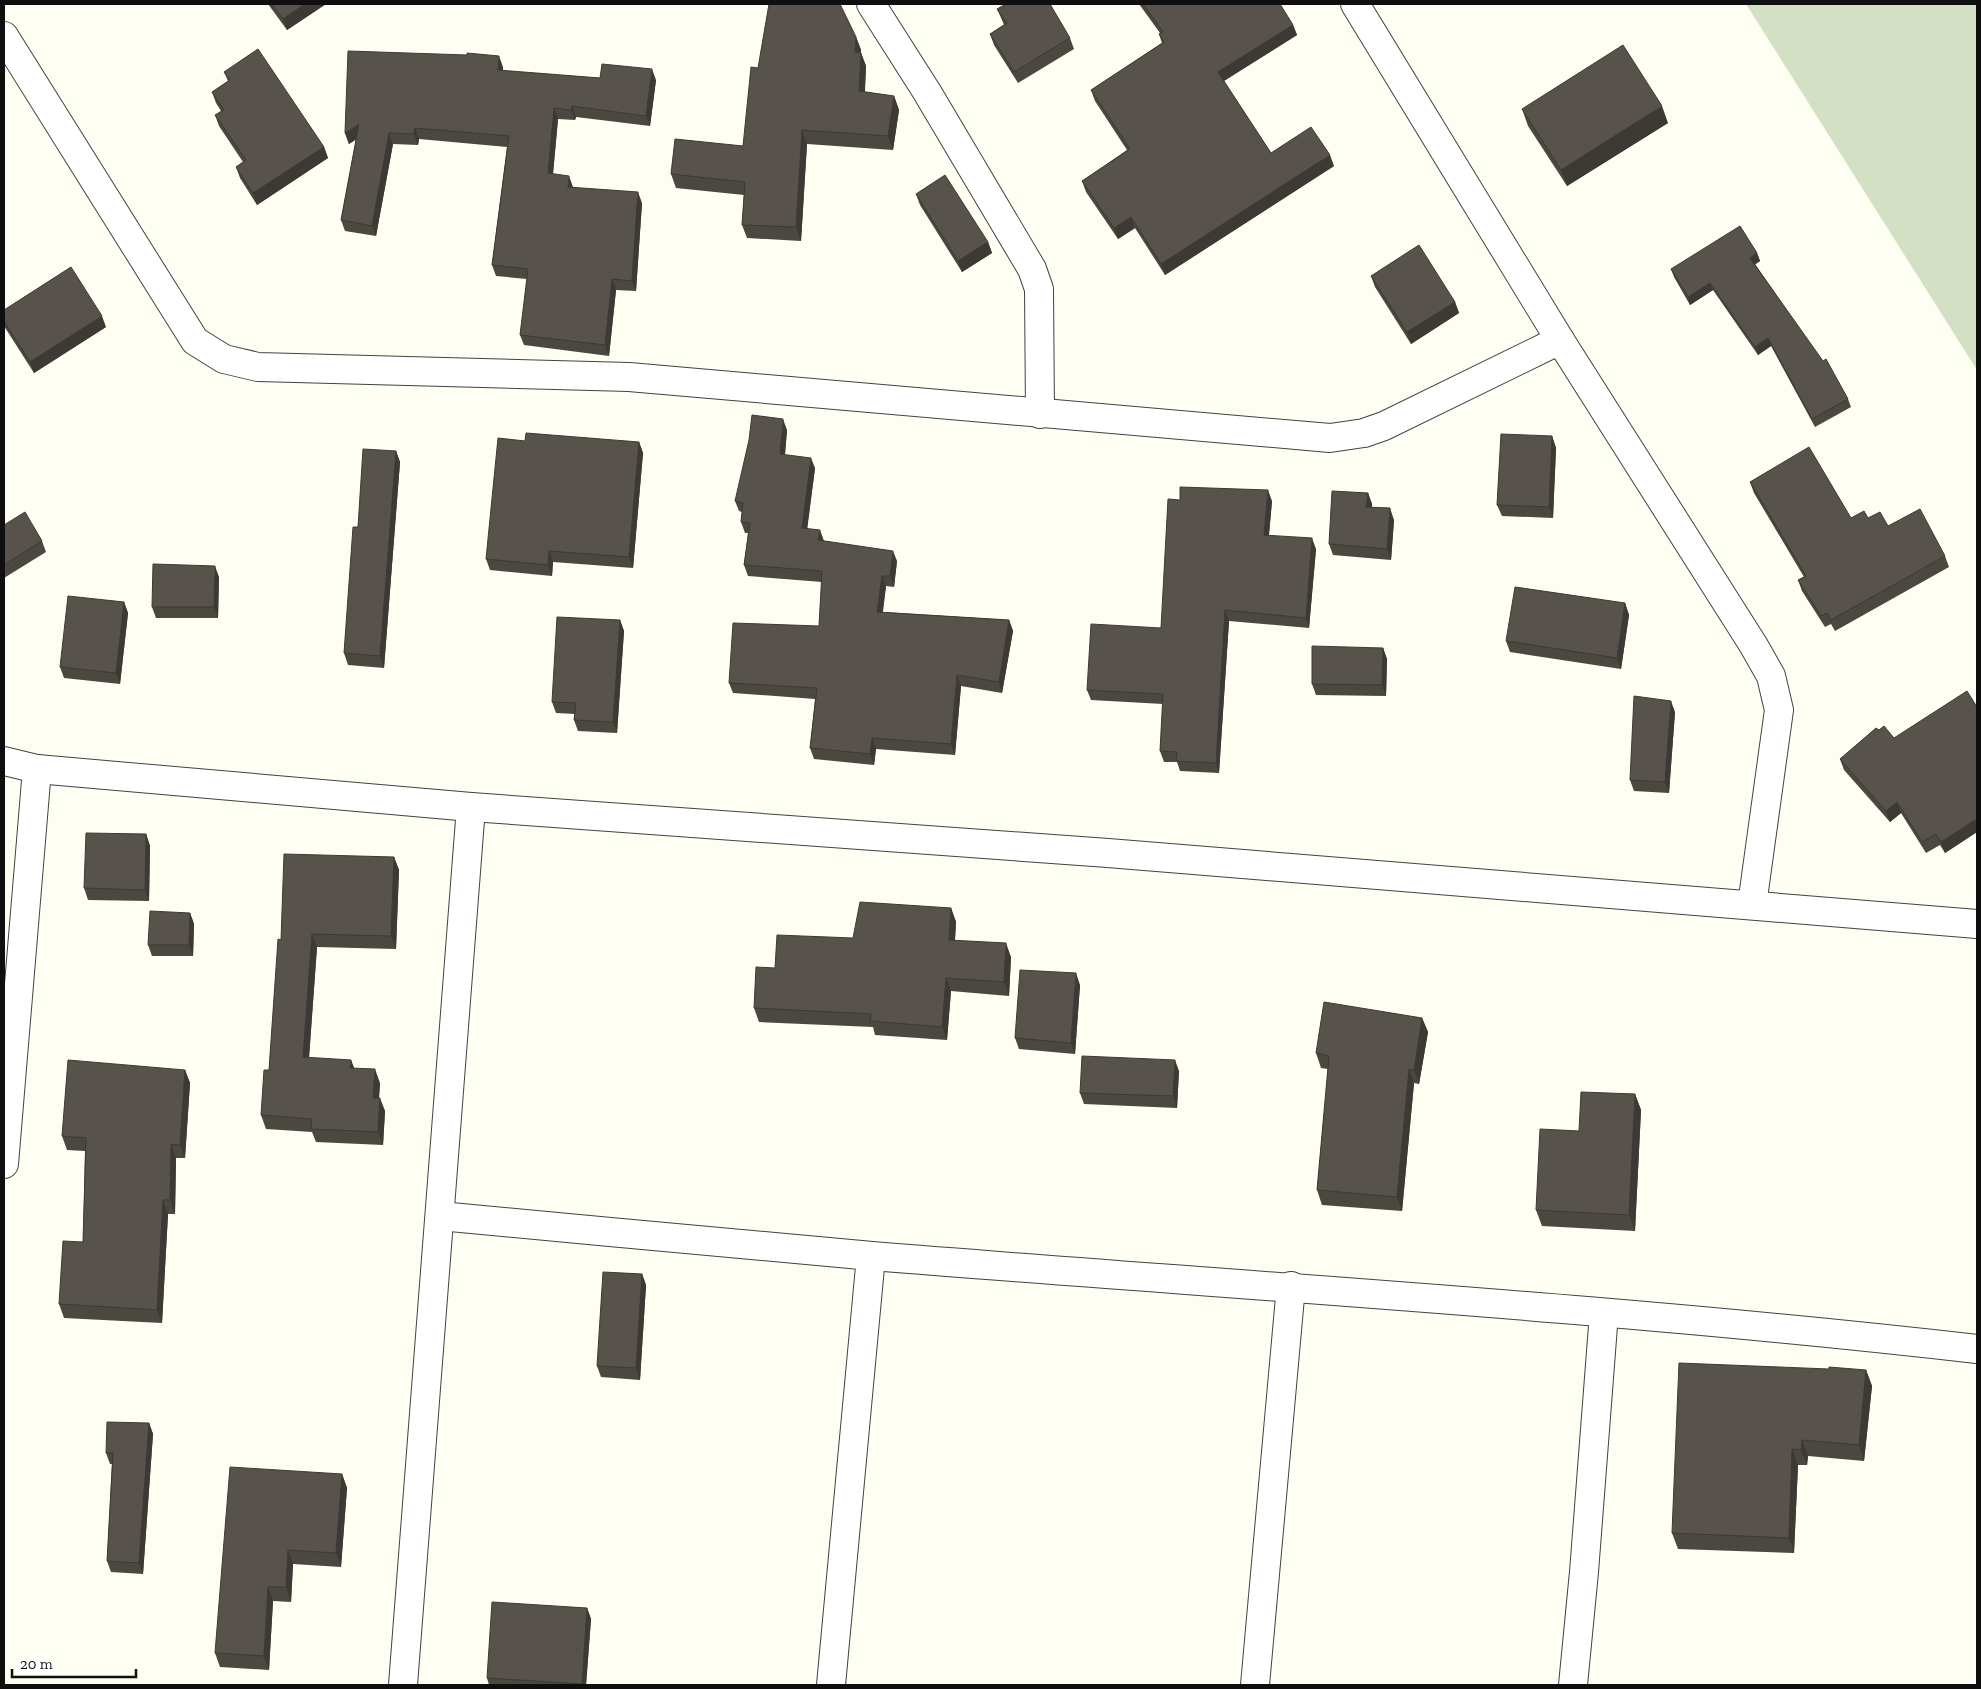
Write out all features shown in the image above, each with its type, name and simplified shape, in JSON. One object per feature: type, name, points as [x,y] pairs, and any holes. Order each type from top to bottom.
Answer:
[{"type":"street","points":[[871,4],[927,92],[1032,269],[1039,289],[1040,414]]},
{"type":"street","points":[[1354,4],[1560,340],[1749,638],[1771,676],[1779,710],[1752,905]]},
{"type":"street","points":[[4,36],[196,341],[224,359],[258,367],[630,377],[1330,438],[1356,434],[1384,426],[1560,340]]},
{"type":"street","points":[[4,761],[37,769],[471,807],[1128,855],[1977,924]]},
{"type":"street","points":[[4,1164],[37,769]]},
{"type":"street","points":[[403,1685],[471,807]]},
{"type":"street","points":[[440,1216],[871,1256],[1291,1286],[1807,1329],[1977,1349]]},
{"type":"street","points":[[831,1685],[871,1256]]},
{"type":"street","points":[[1255,1685],[1291,1286]]},
{"type":"street","points":[[1573,1685],[1584,1572],[1604,1313]]},
{"type":"green space","points":[[1746,4],[1977,4],[1977,370]]},
{"type":"building","points":[[272,4],[305,4],[283,19]]},
{"type":"building","points":[[769,4],[840,4],[856,37],[855,52],[861,53],[859,91],[894,96],[888,136],[802,130],[796,227],[742,225],[745,182],[671,174],[675,139],[743,146],[751,67],[758,68]]},
{"type":"building","points":[[1006,4],[1050,4],[1070,38],[1014,72],[990,34],[1007,23],[997,9]]},
{"type":"building","points":[[1143,4],[1280,4],[1293,25],[1218,72],[1271,153],[1311,127],[1330,155],[1161,264],[1131,217],[1114,228],[1082,181],[1130,149],[1091,90],[1164,42],[1159,34],[1163,32]]},
{"type":"building","points":[[1623,45],[1662,106],[1561,170],[1522,109]]},
{"type":"building","points":[[258,49],[324,147],[253,193],[236,167],[246,160],[215,115],[224,110],[212,92],[230,80],[224,72]]},
{"type":"building","points":[[348,51],[467,55],[467,53],[499,56],[498,70],[600,78],[602,64],[652,69],[646,116],[572,106],[571,110],[554,108],[548,173],[569,176],[568,187],[638,192],[632,281],[612,279],[605,345],[520,335],[528,269],[492,265],[509,136],[415,128],[414,134],[389,133],[372,226],[341,220],[359,124],[345,133]]},
{"type":"building","points":[[945,175],[988,242],[958,261],[916,194]]},
{"type":"building","points":[[1740,226],[1757,253],[1750,258],[1823,361],[1826,359],[1848,399],[1812,419],[1768,338],[1755,347],[1710,283],[1688,297],[1671,269]]},
{"type":"building","points":[[1419,245],[1455,302],[1407,332],[1371,276]]},
{"type":"building","points":[[71,267],[102,316],[30,362],[4,321],[4,310]]},
{"type":"building","points":[[752,415],[783,419],[780,454],[811,458],[802,528],[820,530],[818,540],[893,551],[890,576],[882,576],[877,612],[1009,620],[999,682],[957,675],[951,744],[872,738],[870,754],[810,748],[817,688],[729,683],[733,623],[819,626],[822,571],[744,565],[750,523],[741,522],[743,503],[735,501],[749,440]]},
{"type":"building","points":[[526,433],[639,442],[629,557],[549,551],[548,565],[486,559],[498,438],[525,441]]},
{"type":"building","points":[[1501,434],[1552,436],[1549,507],[1497,505]]},
{"type":"building","points":[[1809,447],[1851,518],[1864,511],[1868,518],[1880,512],[1888,526],[1920,509],[1945,556],[1831,620],[1827,613],[1821,616],[1798,580],[1806,576],[1750,482]]},
{"type":"building","points":[[363,449],[396,451],[380,656],[344,653],[353,527],[358,527]]},
{"type":"building","points":[[1180,487],[1268,490],[1264,535],[1312,538],[1306,618],[1225,610],[1216,763],[1176,761],[1177,752],[1160,751],[1163,694],[1087,690],[1091,624],[1161,628],[1168,499],[1180,500]]},
{"type":"building","points":[[1332,491],[1368,493],[1366,507],[1390,508],[1387,549],[1329,544]]},
{"type":"building","points":[[25,512],[42,541],[4,565],[4,525]]},
{"type":"building","points":[[153,564],[215,566],[214,607],[152,607]]},
{"type":"building","points":[[1515,587],[1625,603],[1617,658],[1506,641]]},
{"type":"building","points":[[68,596],[124,602],[116,673],[60,667]]},
{"type":"building","points":[[557,617],[620,620],[613,722],[574,720],[576,703],[552,702]]},
{"type":"building","points":[[1312,646],[1383,648],[1382,685],[1312,684]]},
{"type":"building","points":[[1967,691],[1977,707],[1977,824],[1975,820],[1941,842],[1936,834],[1922,842],[1897,802],[1886,811],[1840,759],[1876,728],[1879,730],[1884,726],[1894,738]]},
{"type":"building","points":[[1634,696],[1671,701],[1665,782],[1630,780]]},
{"type":"building","points":[[86,833],[146,834],[145,890],[84,888]]},
{"type":"building","points":[[284,854],[394,857],[391,936],[312,934],[303,1057],[351,1060],[350,1068],[375,1069],[373,1098],[380,1098],[378,1132],[311,1129],[312,1119],[261,1115],[264,1070],[269,1070],[278,939],[281,940]]},
{"type":"building","points":[[860,902],[951,908],[949,940],[1006,943],[1004,982],[946,978],[942,1027],[870,1021],[871,1014],[754,1008],[756,967],[775,968],[777,935],[853,938]]},
{"type":"building","points":[[150,911],[190,913],[189,945],[148,945]]},
{"type":"building","points":[[1020,970],[1076,973],[1071,1043],[1015,1038]]},
{"type":"building","points":[[1324,1002],[1422,1018],[1414,1070],[1409,1069],[1397,1197],[1317,1190],[1329,1056],[1316,1053]]},
{"type":"building","points":[[1082,1056],[1175,1060],[1173,1096],[1080,1093]]},
{"type":"building","points":[[68,1060],[185,1070],[180,1145],[171,1144],[170,1200],[163,1200],[157,1310],[59,1304],[63,1241],[83,1242],[86,1138],[62,1136]]},
{"type":"building","points":[[1581,1092],[1635,1094],[1629,1215],[1536,1210],[1540,1129],[1579,1131]]},
{"type":"building","points":[[603,1272],[642,1274],[636,1368],[597,1366]]},
{"type":"building","points":[[1679,1363],[1829,1369],[1829,1367],[1866,1370],[1859,1445],[1802,1440],[1801,1450],[1792,1449],[1789,1538],[1672,1533]]},
{"type":"building","points":[[107,1422],[149,1423],[139,1563],[107,1561],[113,1453],[106,1453]]},
{"type":"building","points":[[230,1467],[342,1474],[336,1553],[288,1550],[286,1587],[268,1587],[264,1656],[215,1653]]},
{"type":"building","points":[[492,1602],[587,1608],[582,1684],[487,1678]]}]
